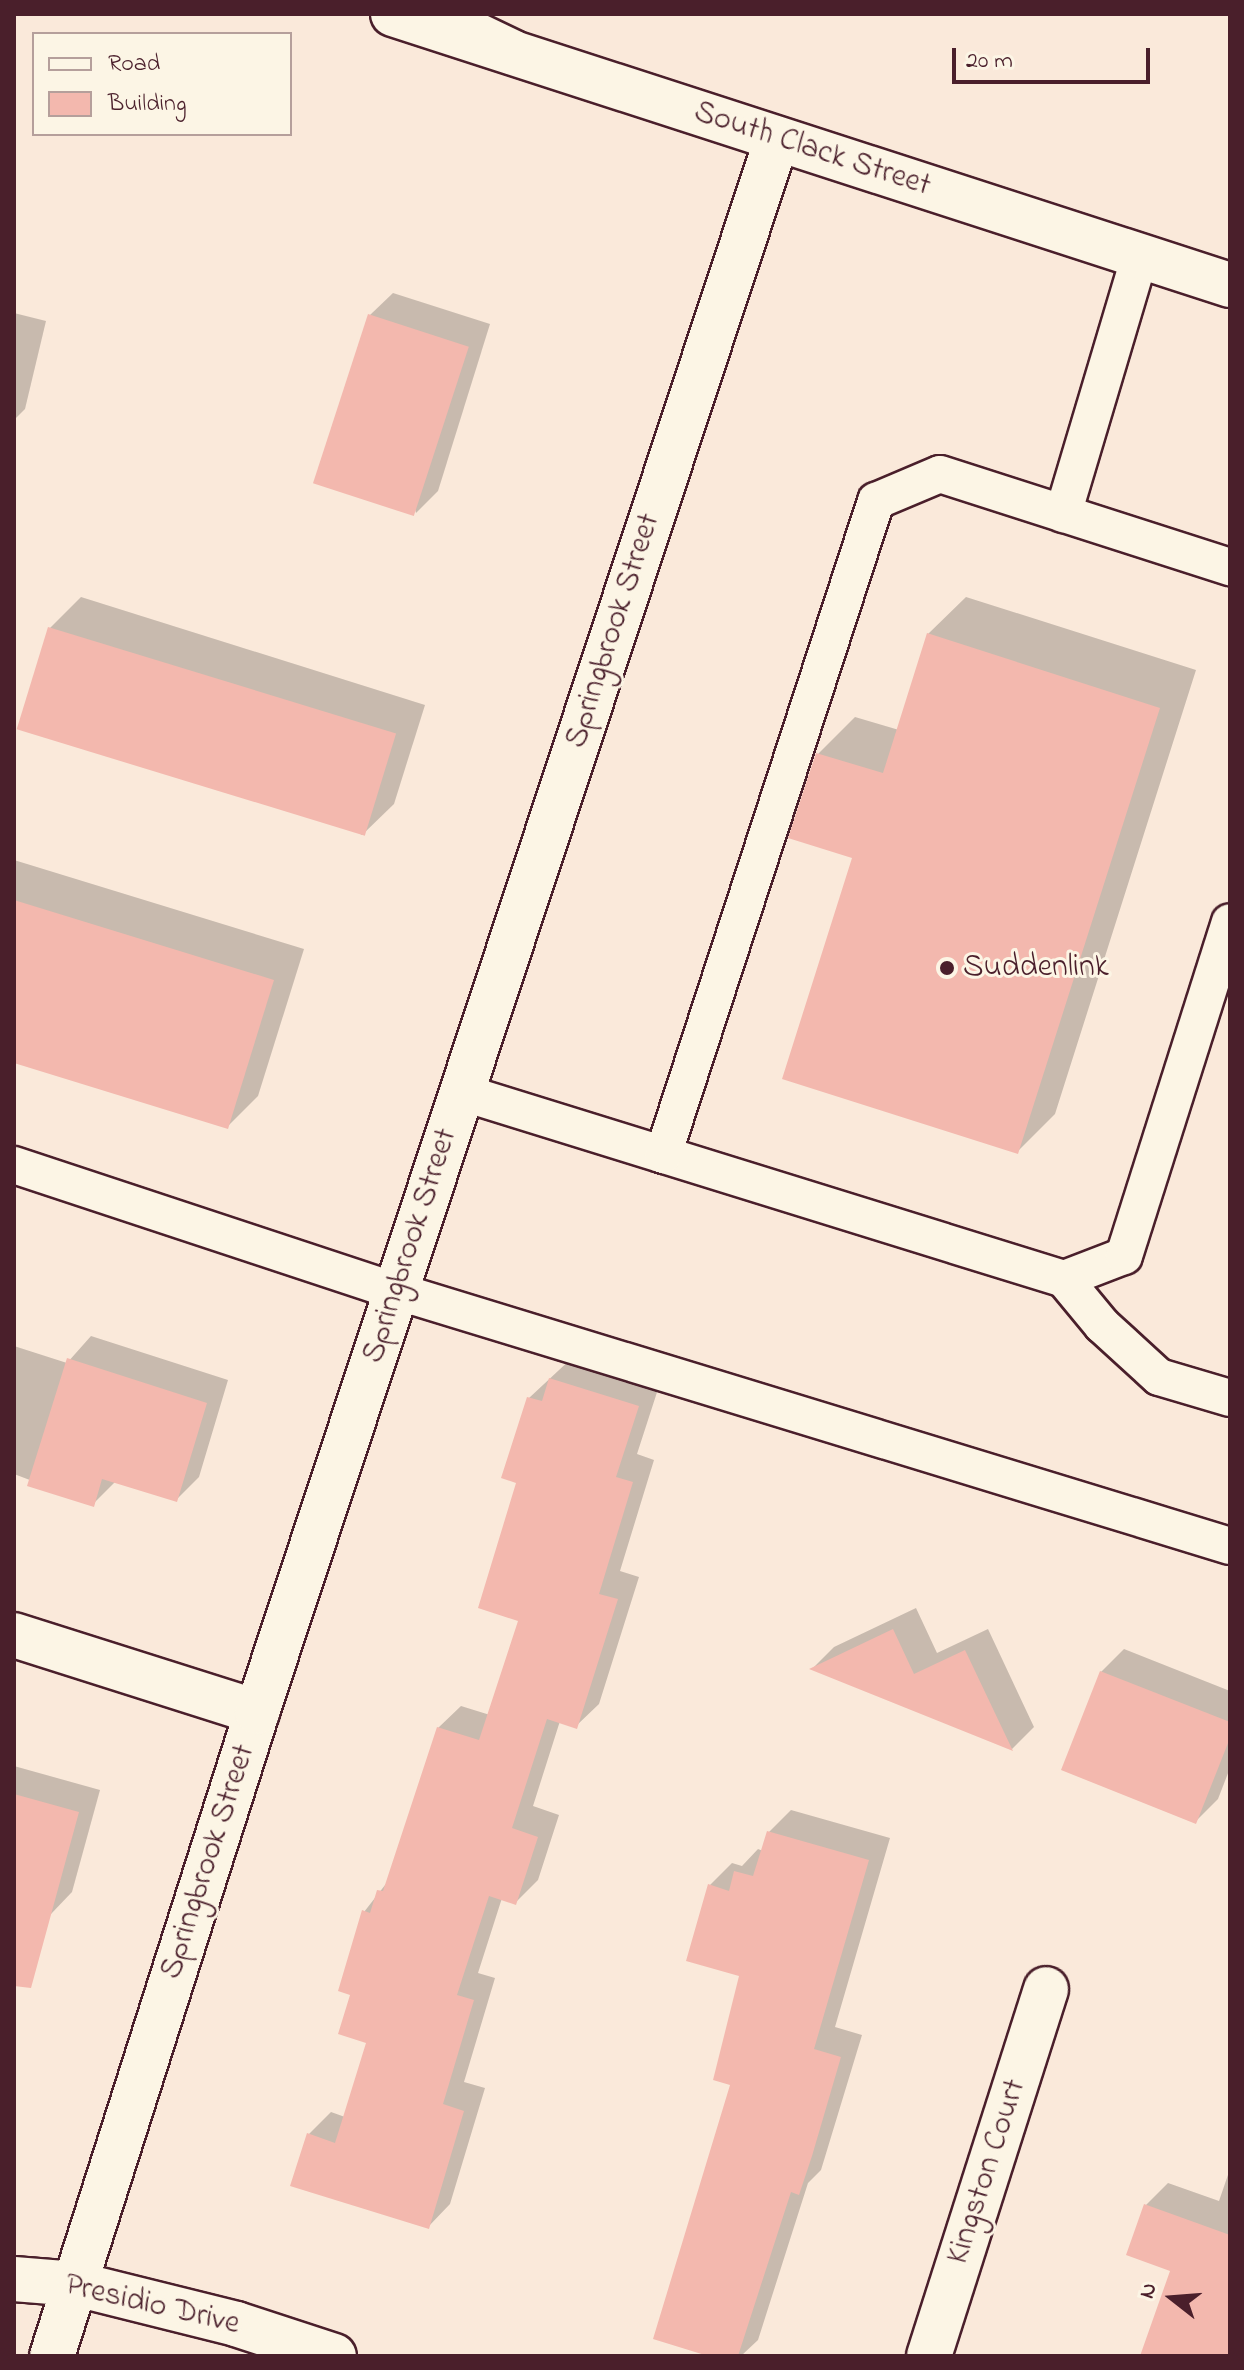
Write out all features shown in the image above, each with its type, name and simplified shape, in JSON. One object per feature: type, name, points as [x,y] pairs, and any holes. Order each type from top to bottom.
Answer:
[{"type":"main road","name":"South Clack Street","points":[[393,14],[1230,285]]},
{"type":"main road","points":[[433,14],[512,52]]},
{"type":"main road","name":"Springbrook Street","points":[[52,2356],[257,1712],[777,139]]},
{"type":"main road","points":[[14,1635],[257,1712]]},
{"type":"main road","name":"Kingston Court","points":[[929,2356],[1046,1989]]},
{"type":"main road","name":"Presidio Drive","points":[[14,2279],[76,2284],[236,2324],[334,2356]]},
{"type":"lane","points":[[1063,514],[1140,256]]},
{"type":"lane","points":[[663,1155],[876,501],[940,474],[1230,567]]},
{"type":"lane","points":[[1064,1279],[1124,1256],[1230,922]]},
{"type":"lane","points":[[461,1092],[1064,1279],[1102,1325],[1159,1377],[1230,1398]]},
{"type":"lane","points":[[14,1165],[396,1291],[1230,1546]]},
{"type":"building","points":[[368,314],[469,347],[414,516],[313,483]]},
{"type":"building","points":[[48,627],[396,733],[365,836],[17,729]]},
{"type":"building","name":"Suddenlink","points":[[927,633],[1160,708],[1018,1154],[782,1079],[852,858],[788,838],[816,753],[883,773]]},
{"type":"building","points":[[14,900],[274,980],[228,1129],[14,1063]]},
{"type":"building","points":[[67,1358],[207,1403],[177,1502],[102,1479],[94,1507],[27,1486]]},
{"type":"building","points":[[549,1378],[639,1406],[616,1477],[633,1482],[599,1594],[618,1599],[577,1729],[547,1719],[512,1828],[538,1837],[516,1905],[489,1896],[457,1995],[474,2000],[443,2104],[464,2111],[429,2229],[290,2186],[307,2133],[335,2143],[366,2043],[338,2034],[350,1995],[338,1991],[362,1910],[370,1913],[377,1890],[383,1891],[437,1727],[479,1740],[518,1621],[478,1608],[516,1483],[501,1478],[527,1397],[542,1401]]},
{"type":"building","points":[[893,1629],[914,1674],[965,1650],[1013,1751],[809,1669]]},
{"type":"building","points":[[1100,1671],[1230,1722],[1230,1738],[1196,1824],[1061,1770]]},
{"type":"building","points":[[14,1794],[79,1812],[31,1988],[14,1986]]},
{"type":"building","points":[[767,1831],[869,1860],[814,2049],[841,2057],[812,2156],[799,2195],[791,2192],[738,2356],[708,2356],[653,2339],[730,2085],[713,2080],[739,1976],[686,1961],[708,1884],[729,1891],[734,1871],[753,1876]]},
{"type":"building","points":[[1144,2204],[1230,2235],[1230,2356],[1140,2356],[1170,2271],[1126,2255]]},
{"type":"place","name":"Suddenlink","points":[[947,968]]}]
